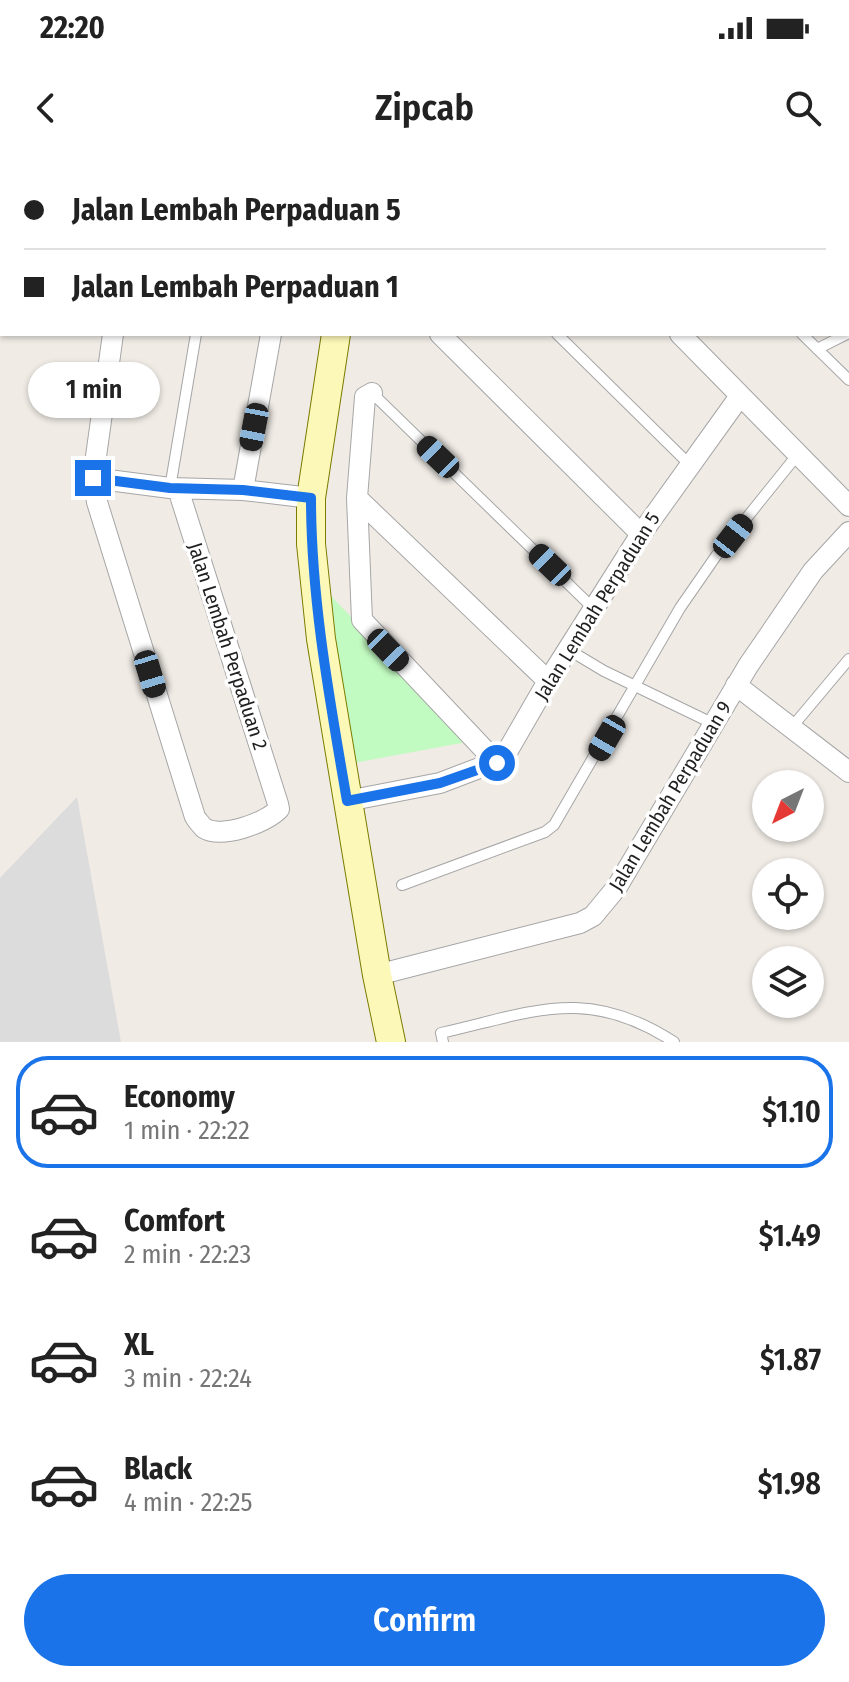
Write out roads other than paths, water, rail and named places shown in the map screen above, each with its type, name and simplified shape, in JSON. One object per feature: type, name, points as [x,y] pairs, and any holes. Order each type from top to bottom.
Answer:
[{"type":"main road","points":[[336,336],[311,498],[311,544],[321,639],[347,801],[391,1042]]},
{"type":"street","points":[[113,336],[93,478],[174,488],[243,490],[311,498]]},
{"type":"street","points":[[243,490],[271,336]]},
{"type":"street","points":[[442,336],[641,534]]},
{"type":"street","points":[[682,336],[849,506]]},
{"type":"street","points":[[347,801],[440,783],[497,763],[362,620],[357,498],[365,397],[372,393]]},
{"type":"street","name":"Jalan Lembah Perpaduan 5","points":[[497,763],[507,754],[548,681],[641,534],[740,396]]},
{"type":"street","name":"Jalan Lembah Perpaduan 2","points":[[93,478],[97,502],[195,817],[203,828],[217,832],[231,831],[272,815],[279,809],[174,488]]},
{"type":"street","points":[[357,498],[548,681]]},
{"type":"street","name":"Jalan Lembah Perpaduan 9","points":[[377,975],[562,929],[593,916],[617,887],[736,685],[813,571],[849,532]]},
{"type":"street","points":[[736,685],[849,772]]},
{"type":"lane","points":[[174,488],[196,336]]},
{"type":"lane","points":[[559,336],[690,465]]},
{"type":"lane","points":[[804,336],[849,380]]},
{"type":"lane","points":[[817,349],[843,336]]},
{"type":"lane","points":[[372,393],[594,609]]},
{"type":"lane","points":[[402,885],[545,832],[554,825],[680,608],[716,556],[798,454]]},
{"type":"lane","points":[[569,650],[604,671],[714,724]]},
{"type":"lane","points":[[792,727],[849,659]]},
{"type":"lane","points":[[443,1042],[441,1033],[555,1006],[583,1006],[644,1023],[671,1042]]}]
